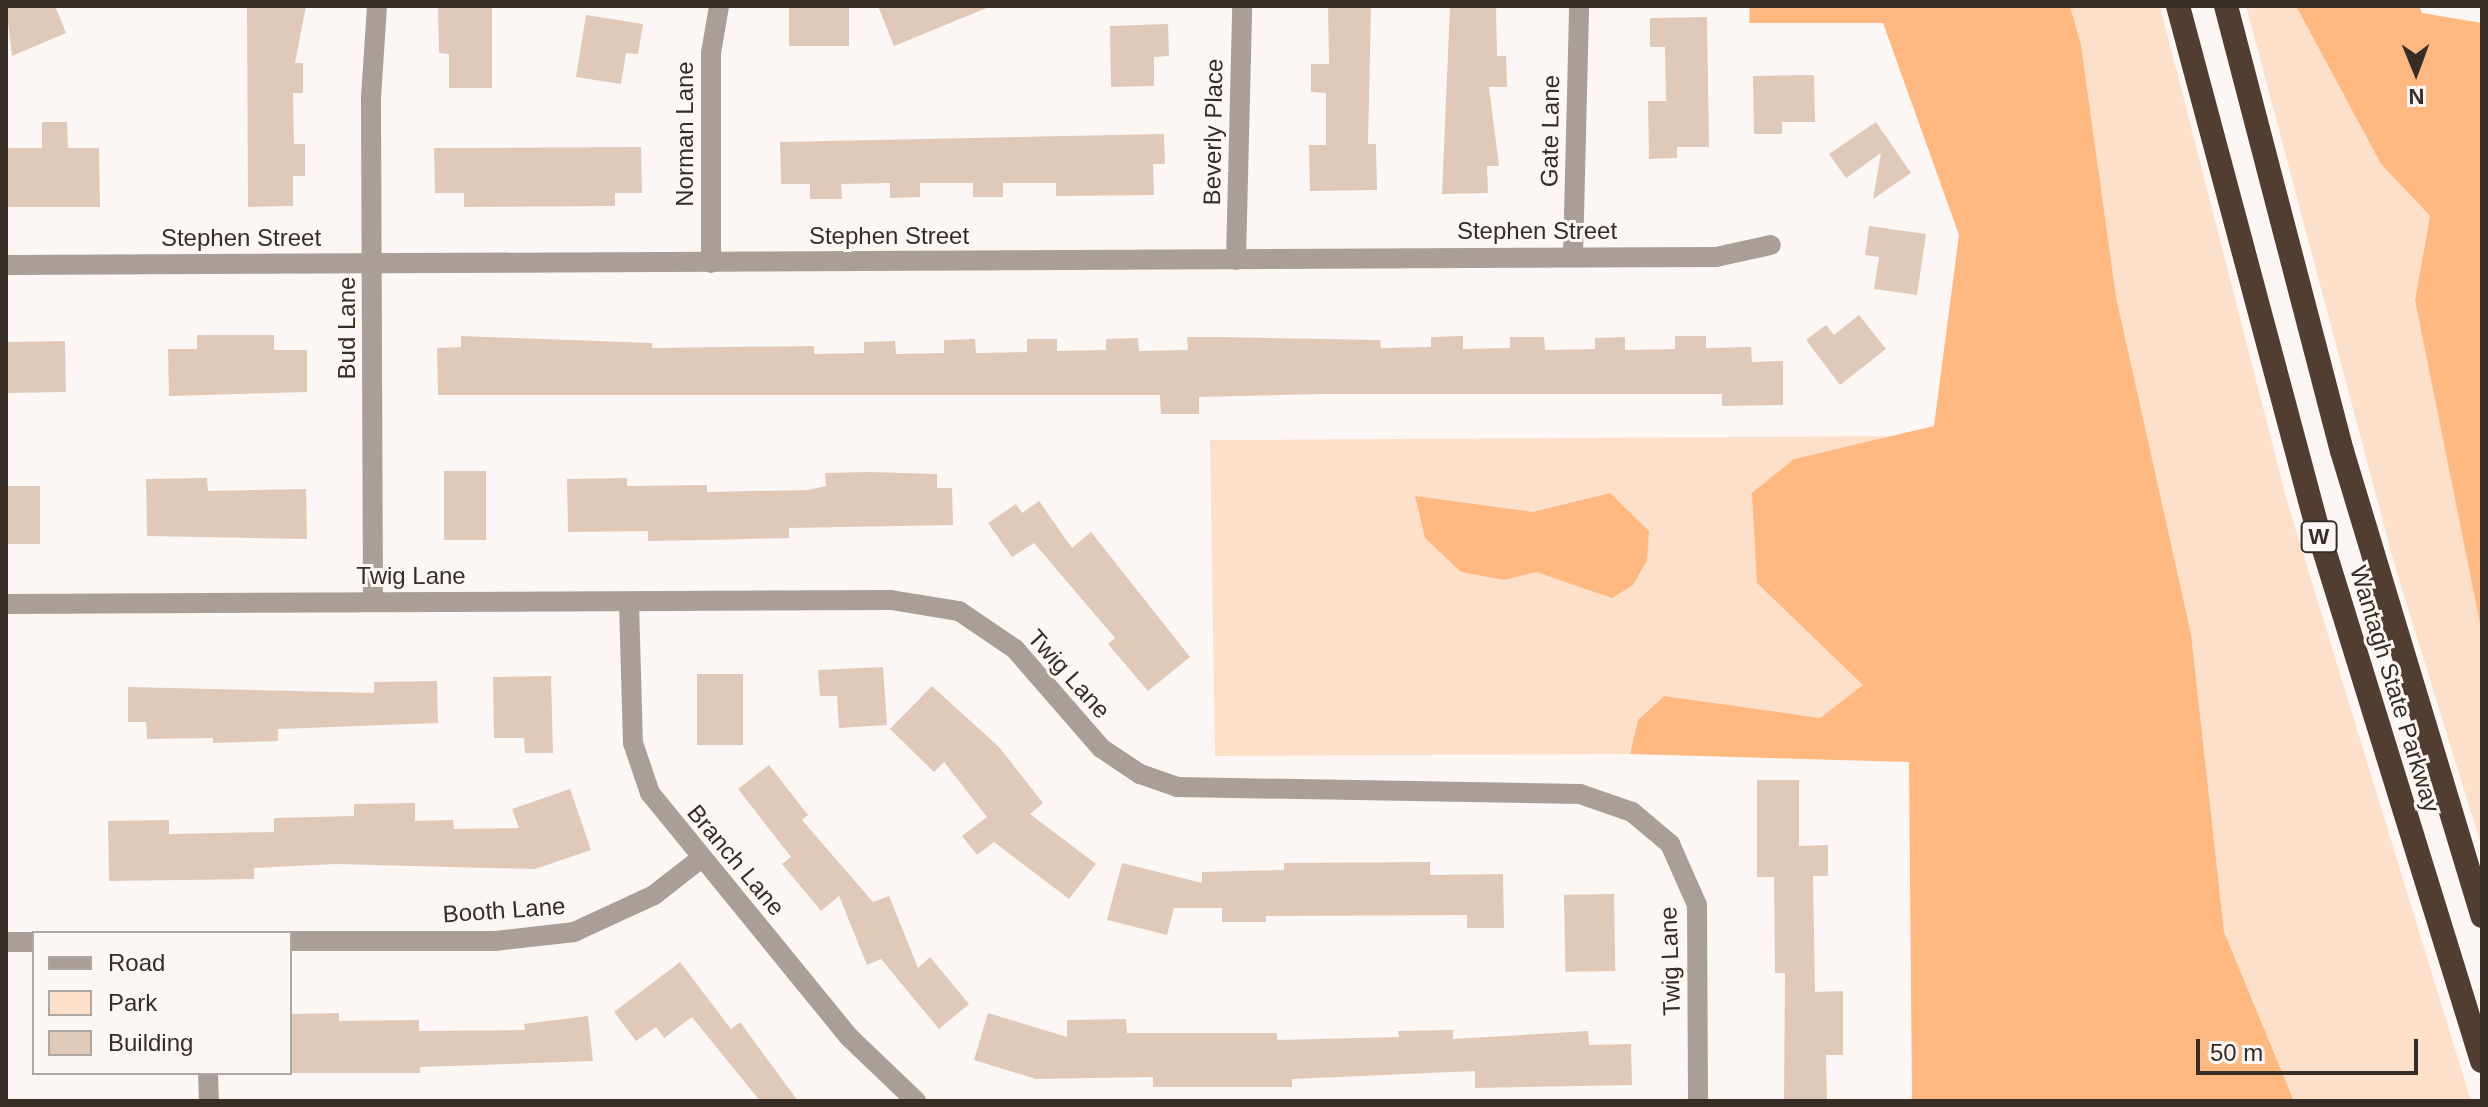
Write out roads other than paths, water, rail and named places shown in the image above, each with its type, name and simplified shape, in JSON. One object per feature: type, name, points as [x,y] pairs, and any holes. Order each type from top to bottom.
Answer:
[{"type":"highway","name":"Wantagh State Parkway","points":[[2178,6],[2317,527],[2482,1061]]},
{"type":"highway","name":"Wantagh State Parkway","points":[[2226,6],[2342,451],[2482,916]]},
{"type":"street","name":"Bud Lane","points":[[373,602],[377,6]]},
{"type":"street","name":"Norman Lane","points":[[711,263],[711,53],[719,6]]},
{"type":"street","name":"Beverly Place","points":[[1236,260],[1242,6]]},
{"type":"street","name":"Gate Lane","points":[[1573,257],[1579,6]]},
{"type":"street","name":"Stephen Street","points":[[6,265],[1716,257],[1771,245]]},
{"type":"street","name":"Twig Lane","points":[[6,604],[891,600],[959,611],[1015,649],[1101,748],[1140,774],[1177,787],[1580,794],[1632,812],[1670,844],[1697,905],[1698,1101]]},
{"type":"street","name":"Branch Lane","points":[[629,602],[630,719],[638,769],[700,859],[849,1037],[916,1101]]},
{"type":"street","name":"Booth Lane","points":[[292,941],[495,941],[574,932],[654,895],[700,859]]},
{"type":"street","points":[[6,942],[32,942]]},
{"type":"street","points":[[208,1075],[209,1101]]}]
